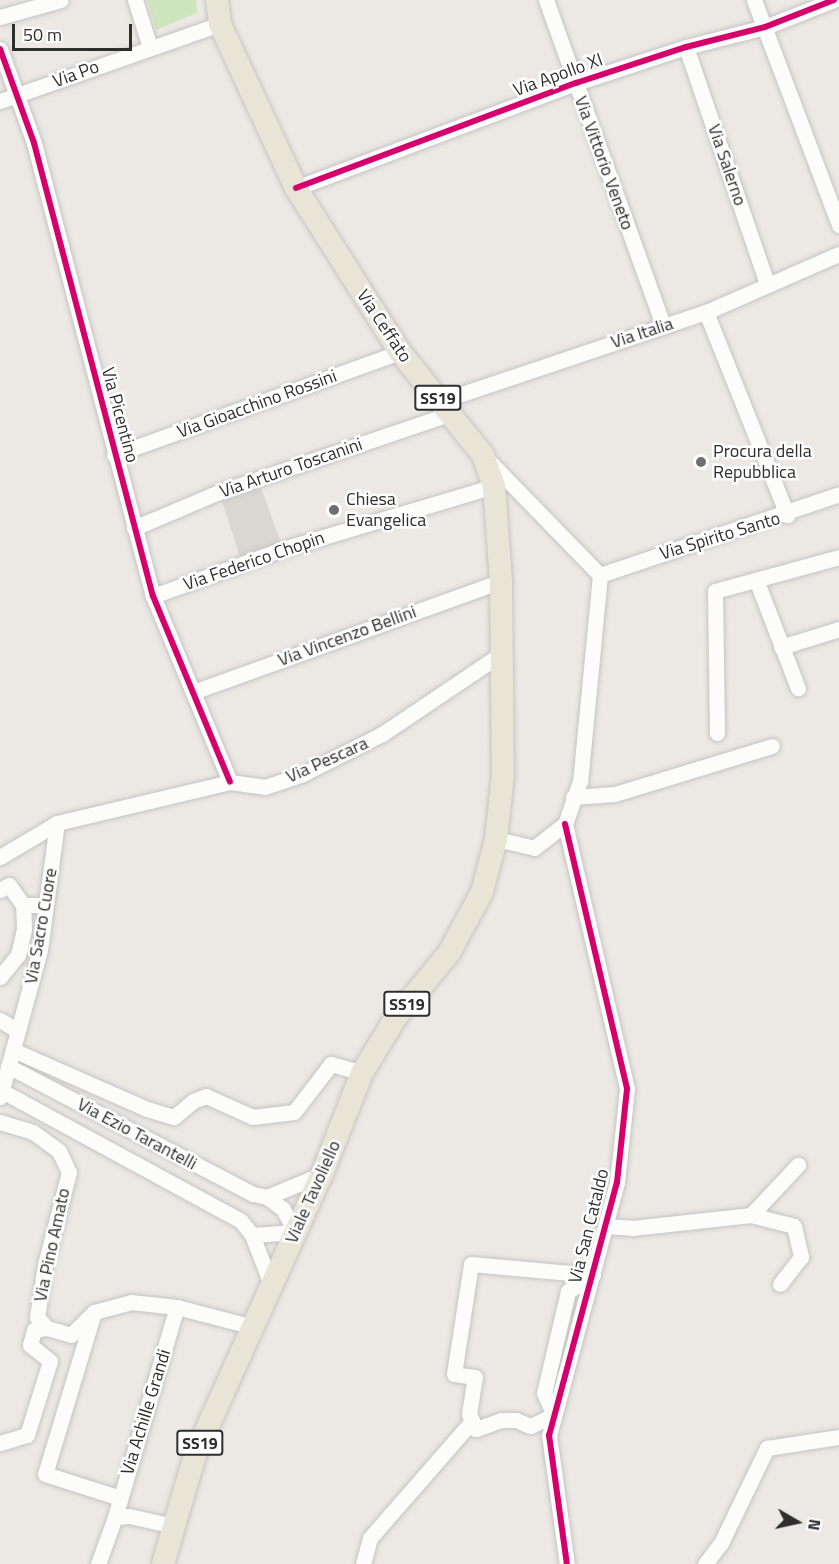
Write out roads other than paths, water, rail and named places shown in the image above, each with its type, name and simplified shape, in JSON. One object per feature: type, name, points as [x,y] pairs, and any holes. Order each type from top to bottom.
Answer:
[{"type":"main road","name":"Via Ceffato","points":[[217,0],[220,24],[296,188],[400,352],[483,455],[494,486],[501,581],[503,775],[495,839]]},
{"type":"main road","name":"Viale Tavoliello","points":[[163,1564],[195,1455],[322,1174],[362,1073],[396,1017],[449,953],[482,892],[495,839]]},
{"type":"street","points":[[0,17],[61,0]]},
{"type":"street","points":[[135,0],[150,47]]},
{"type":"street","name":"Via Vittorio Veneto","points":[[546,0],[663,325]]},
{"type":"street","points":[[754,0],[839,225]]},
{"type":"street","name":"Via Apollo XI","points":[[296,188],[576,83],[686,46],[765,27],[834,0]]},
{"type":"street","name":"Via Po","points":[[0,101],[220,24]]},
{"type":"street","name":"Via Salerno","points":[[686,46],[767,283]]},
{"type":"street","name":"Via Picentino","points":[[0,49],[34,144],[114,455],[153,596],[230,782]]},
{"type":"street","name":"Via Italia","points":[[446,408],[663,325],[706,312],[767,283],[839,254]]},
{"type":"street","points":[[706,312],[787,515]]},
{"type":"street","name":"Via Gioacchino Rossini","points":[[114,455],[400,352]]},
{"type":"street","name":"Via Arturo Toscanini","points":[[134,528],[219,492],[446,408]]},
{"type":"street","points":[[483,455],[600,575],[580,781],[565,824],[534,848],[495,839]]},
{"type":"street","name":"Via Federico Chopin","points":[[153,596],[283,549],[494,486]]},
{"type":"street","name":"Via Spirito Santo","points":[[600,575],[787,515],[839,494]]},
{"type":"street","points":[[717,734],[715,591],[757,582],[839,557]]},
{"type":"street","name":"Via Vincenzo Bellini","points":[[193,692],[501,581]]},
{"type":"street","points":[[757,582],[798,688]]},
{"type":"street","points":[[781,647],[839,629]]},
{"type":"street","name":"Via Pescara","points":[[0,857],[57,823],[230,782],[266,787],[318,767],[382,734],[501,654]]},
{"type":"street","points":[[573,797],[615,794],[772,746]]},
{"type":"street","name":"Via Sacro Cuore","points":[[1,1094],[40,950],[57,823]]},
{"type":"street","name":"Via San Cataldo","points":[[565,824],[627,1089],[617,1182],[549,1435],[567,1564]]},
{"type":"street","points":[[0,890],[9,885],[23,904],[24,929],[18,955],[0,977]]},
{"type":"street","points":[[23,904],[46,905]]},
{"type":"street","points":[[0,1020],[18,1031]]},
{"type":"street","points":[[13,1050],[147,1109],[174,1117],[193,1101],[206,1096],[253,1117],[294,1112],[331,1064],[362,1073]]},
{"type":"street","name":"Via Ezio Tarantelli","points":[[8,1066],[253,1194],[267,1197],[283,1209],[295,1232]]},
{"type":"street","name":"Via Ezio Tarantelli","points":[[1,1094],[241,1221],[252,1235],[272,1284]]},
{"type":"street","name":"Via Pino Amato","points":[[0,1122],[33,1132],[59,1150],[69,1172],[45,1265],[37,1317],[47,1328],[71,1335],[94,1312],[131,1302],[177,1307],[253,1327]]},
{"type":"street","points":[[751,1215],[798,1165]]},
{"type":"street","points":[[267,1197],[322,1174]]},
{"type":"street","points":[[606,1226],[632,1228],[751,1215],[794,1226],[801,1257],[780,1284]]},
{"type":"street","points":[[252,1235],[295,1232]]},
{"type":"street","points":[[554,1415],[530,1426],[516,1419],[501,1420],[476,1429],[469,1414],[475,1377],[454,1374],[471,1264],[593,1275]]},
{"type":"street","name":"Via Achille Grandi","points":[[98,1564],[115,1517],[177,1307]]},
{"type":"street","points":[[94,1312],[45,1474],[120,1498]]},
{"type":"street","points":[[0,1443],[27,1436],[50,1361],[30,1345],[34,1330],[47,1328]]},
{"type":"street","points":[[363,1564],[370,1538],[472,1420]]},
{"type":"street","points":[[705,1564],[722,1544],[767,1448],[839,1437]]},
{"type":"street","points":[[115,1517],[129,1516],[174,1526]]},
{"type":"place","name":"Procura della Repubblica","points":[[701,462]]},
{"type":"place","name":"Chiesa Evangelica","points":[[334,510]]}]
